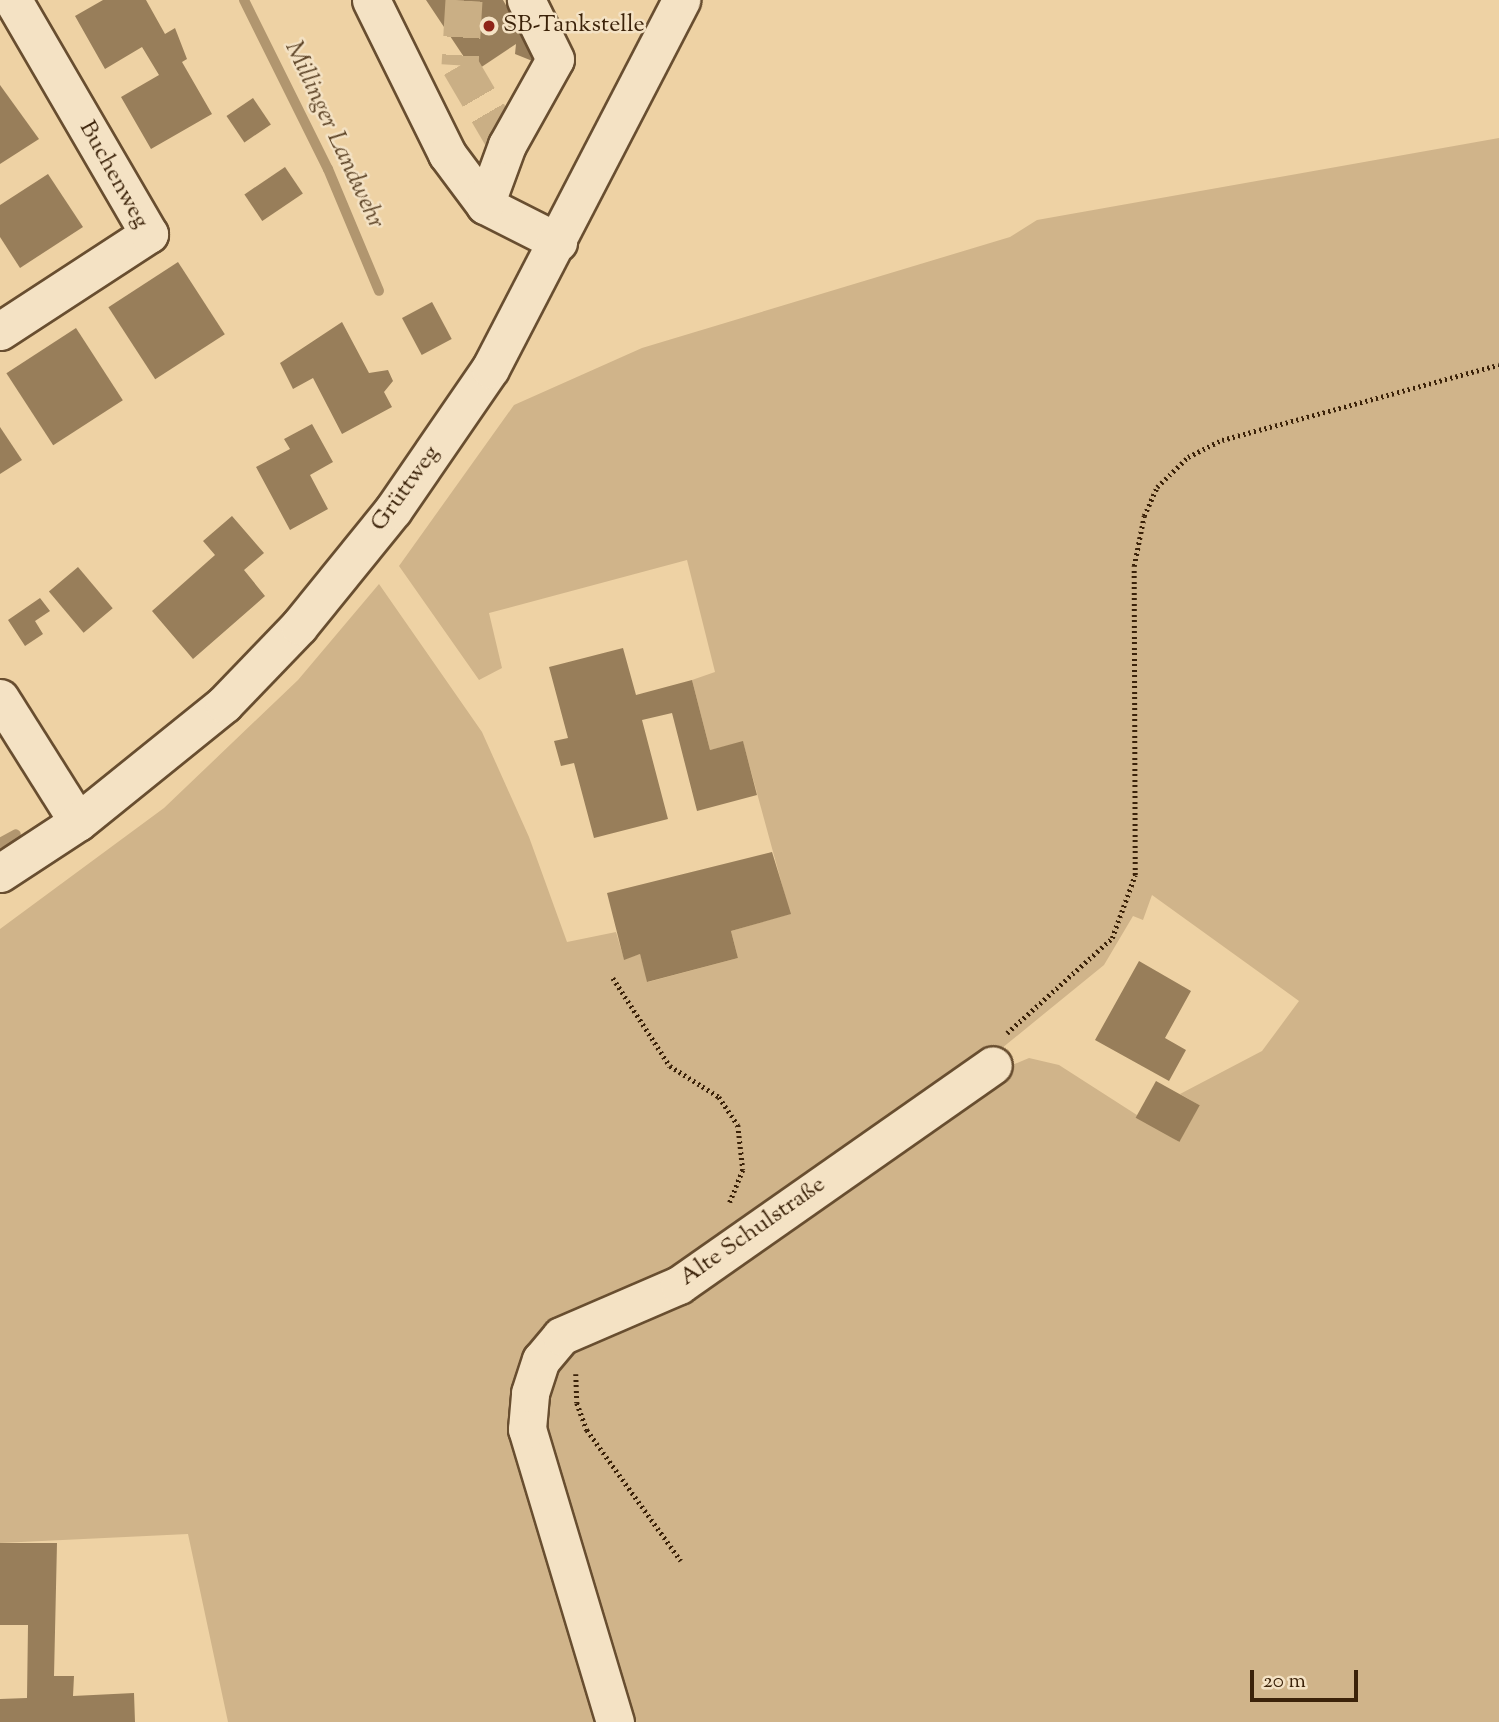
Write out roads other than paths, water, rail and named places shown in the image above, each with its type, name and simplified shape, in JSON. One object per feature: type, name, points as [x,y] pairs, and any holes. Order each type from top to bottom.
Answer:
[{"type":"street","name":"Buchenweg","points":[[0,331],[149,234],[13,0]]},
{"type":"street","points":[[371,0],[447,153],[485,205],[558,242]]},
{"type":"street","points":[[485,205],[507,145],[555,59],[526,0]]},
{"type":"street","name":"Grüttweg","points":[[0,873],[78,822],[224,704],[299,626],[393,510],[490,369],[681,0]]},
{"type":"street","points":[[0,698],[78,822]]},
{"type":"street","name":"Alte Schulstraße","points":[[615,1722],[527,1429],[530,1393],[541,1360],[561,1336],[679,1285],[995,1053]]},
{"type":"waterway","name":"Millinger Landwehr","points":[[244,0],[328,169],[379,291]]},
{"type":"waterway","points":[[0,843],[16,834]]},
{"type":"tunnel","points":[[464,0],[460,65],[507,145]]},
{"type":"place","name":"SB-Tankstelle","points":[[489,26]]}]
